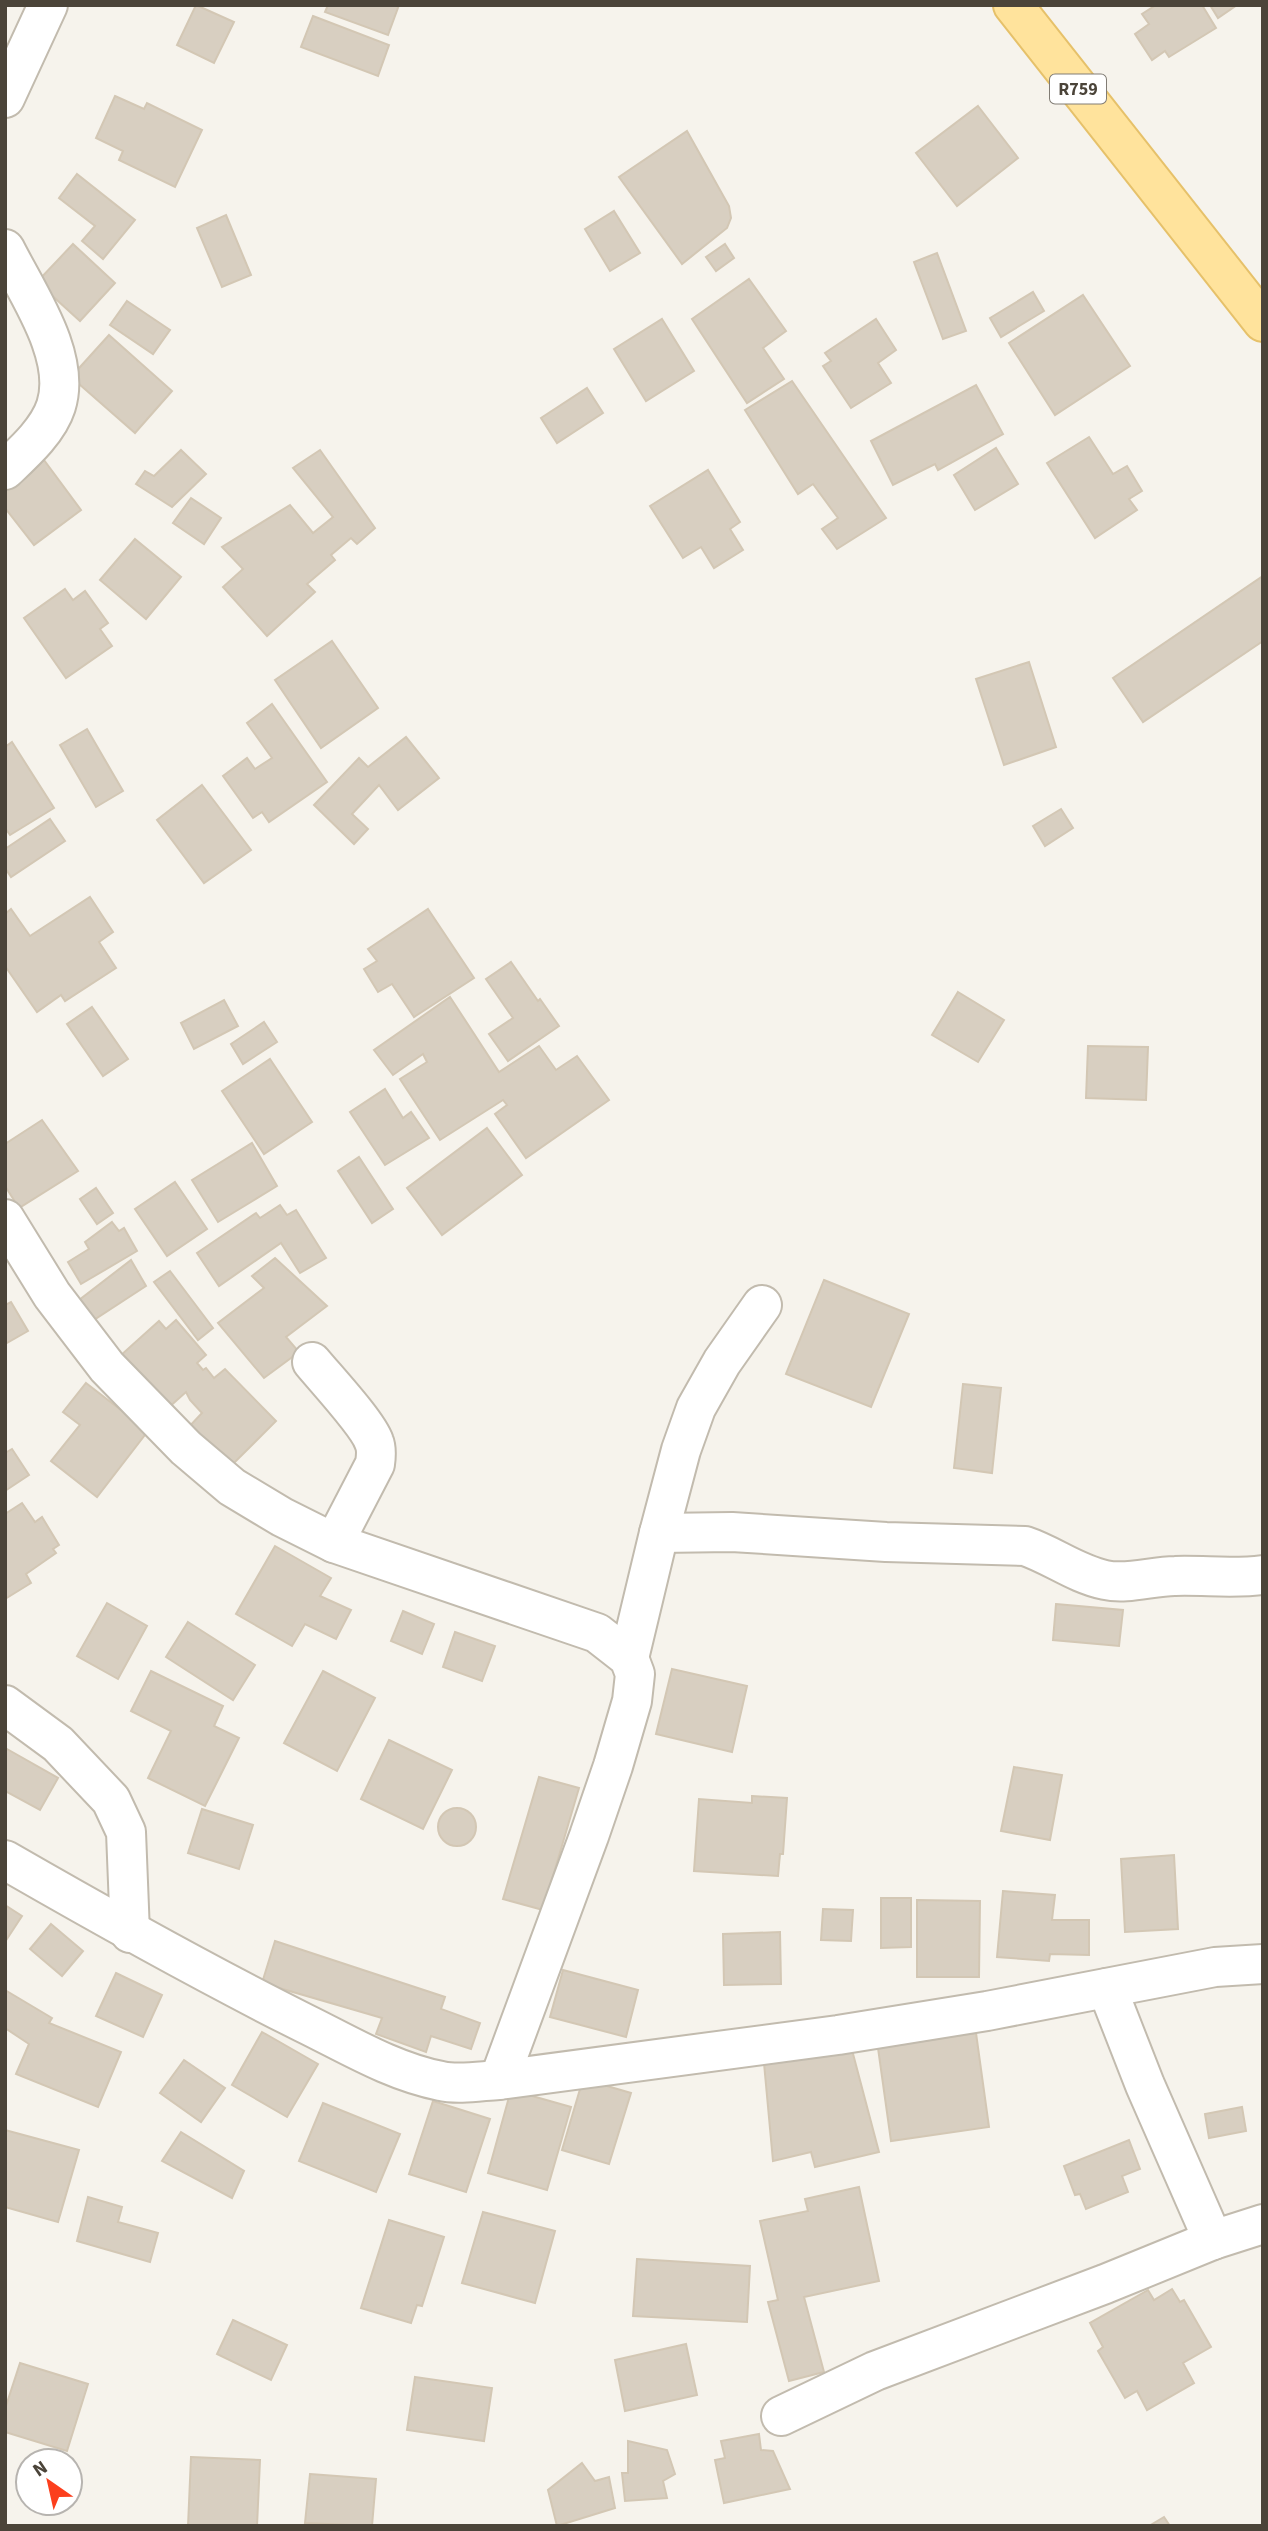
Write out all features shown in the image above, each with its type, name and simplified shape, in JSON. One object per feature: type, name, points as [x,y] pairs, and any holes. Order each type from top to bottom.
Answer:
[{"type":"main road","name":"R759","points":[[1013,5],[1263,322]]},
{"type":"street","points":[[5,98],[48,5]]},
{"type":"street","points":[[5,249],[54,349],[59,371],[56,407],[48,421],[5,470]]},
{"type":"street","points":[[5,1219],[52,1295],[107,1367],[186,1448],[232,1487],[282,1517],[334,1543],[597,1633],[629,1658],[635,1674],[632,1701],[613,1766],[499,2080]]},
{"type":"street","points":[[629,1658],[681,1450],[696,1408],[722,1362],[762,1305]]},
{"type":"street","points":[[312,1362],[365,1428],[374,1441],[376,1454],[374,1464],[334,1543]]},
{"type":"street","points":[[659,1533],[732,1532],[886,1542],[1025,1546],[1081,1573],[1107,1581],[1139,1581],[1174,1576],[1263,1575]]},
{"type":"street","points":[[5,1705],[58,1744],[111,1800],[126,1832],[131,1933]]},
{"type":"street","points":[[5,1860],[234,1989],[399,2067],[442,2082],[499,2080],[838,2035],[1215,1967],[1263,1964]]},
{"type":"street","points":[[1107,1988],[1145,2085],[1213,2239]]},
{"type":"street","points":[[780,2416],[875,2371],[1105,2284],[1213,2239],[1263,2224]]},
{"type":"building","points":[[196,5],[234,22],[214,63],[177,45]]},
{"type":"building","points":[[328,5],[399,5],[388,35],[325,12]]},
{"type":"building","points":[[1156,5],[1202,5],[1216,28],[1169,57],[1165,51],[1152,60],[1135,34],[1149,24],[1142,14]]},
{"type":"building","points":[[1210,5],[1237,5],[1218,18]]},
{"type":"building","points":[[313,16],[389,45],[378,76],[301,47]]},
{"type":"building","points":[[115,96],[144,109],[147,103],[202,130],[175,187],[119,160],[123,151],[96,138]]},
{"type":"building","points":[[978,106],[1018,158],[957,206],[916,153]]},
{"type":"building","points":[[687,131],[729,206],[731,218],[727,228],[682,264],[619,177]]},
{"type":"building","points":[[77,174],[135,220],[103,259],[82,241],[95,226],[59,198]]},
{"type":"building","points":[[614,211],[640,253],[610,271],[585,229]]},
{"type":"building","points":[[226,215],[251,275],[222,287],[197,228]]},
{"type":"building","points":[[73,244],[115,283],[80,321],[37,282]]},
{"type":"building","points":[[725,244],[734,258],[716,271],[706,257]]},
{"type":"building","points":[[937,253],[966,331],[943,339],[914,262]]},
{"type":"building","points":[[749,279],[786,331],[763,348],[784,379],[747,403],[692,319]]},
{"type":"building","points":[[1033,292],[1044,311],[1001,337],[990,318]]},
{"type":"building","points":[[1083,295],[1130,366],[1055,415],[1009,343]]},
{"type":"building","points":[[127,301],[170,330],[153,354],[110,325]]},
{"type":"building","points":[[662,319],[694,371],[646,401],[614,349]]},
{"type":"building","points":[[876,319],[896,350],[878,363],[891,383],[851,408],[823,366],[831,361],[825,353]]},
{"type":"building","points":[[109,335],[172,391],[135,433],[71,377]]},
{"type":"building","points":[[792,381],[886,518],[837,549],[822,529],[838,518],[813,484],[798,494],[745,410]]},
{"type":"building","points":[[976,385],[1003,434],[938,470],[935,464],[893,485],[871,441]]},
{"type":"building","points":[[587,388],[603,413],[557,443],[541,418]]},
{"type":"building","points":[[1089,437],[1113,474],[1127,466],[1142,491],[1129,499],[1137,510],[1095,538],[1047,463]]},
{"type":"building","points":[[996,448],[1018,484],[975,510],[954,475]]},
{"type":"building","points":[[181,450],[206,474],[172,507],[136,484],[145,471],[154,476]]},
{"type":"building","points":[[320,450],[375,528],[357,544],[351,538],[331,555],[335,560],[307,584],[315,592],[267,636],[223,587],[243,569],[222,547],[290,505],[313,533],[333,517],[293,468]]},
{"type":"building","points":[[44,460],[81,510],[34,545],[5,508],[5,490]]},
{"type":"building","points":[[708,470],[740,522],[730,529],[743,550],[714,568],[701,547],[683,558],[650,506]]},
{"type":"building","points":[[191,498],[221,518],[204,544],[173,523]]},
{"type":"building","points":[[135,539],[181,577],[146,619],[100,580]]},
{"type":"building","points":[[1263,576],[1263,641],[1143,722],[1113,678]]},
{"type":"building","points":[[65,589],[73,600],[85,591],[108,623],[100,629],[112,646],[66,678],[24,618]]},
{"type":"building","points":[[332,641],[378,708],[321,748],[275,680]]},
{"type":"building","points":[[1029,662],[1056,747],[1004,765],[976,679]]},
{"type":"building","points":[[272,704],[327,782],[269,822],[262,812],[253,818],[223,776],[247,758],[255,769],[272,758],[247,723]]},
{"type":"building","points":[[87,729],[123,791],[96,807],[60,745]]},
{"type":"building","points":[[406,737],[439,778],[398,810],[379,785],[352,814],[368,829],[354,844],[314,805],[359,758],[368,767]]},
{"type":"building","points":[[12,742],[54,808],[10,835],[5,828],[5,747]]},
{"type":"building","points":[[202,785],[251,850],[204,883],[157,820]]},
{"type":"building","points":[[1061,809],[1073,828],[1045,846],[1033,826]]},
{"type":"building","points":[[50,819],[65,841],[11,877],[5,868],[5,849]]},
{"type":"building","points":[[90,897],[113,932],[99,942],[116,968],[65,1001],[61,995],[37,1012],[5,966],[5,914],[11,909],[30,936]]},
{"type":"building","points":[[428,909],[474,978],[414,1017],[392,984],[378,992],[364,969],[377,961],[368,949]]},
{"type":"building","points":[[511,962],[559,1026],[508,1061],[489,1034],[513,1018],[486,979]]},
{"type":"building","points":[[958,992],[1004,1020],[978,1062],[932,1035]]},
{"type":"building","points":[[450,997],[499,1072],[539,1046],[556,1070],[577,1056],[609,1100],[526,1158],[495,1114],[507,1105],[503,1100],[440,1140],[400,1079],[427,1062],[423,1054],[393,1075],[374,1050]]},
{"type":"building","points":[[224,1000],[238,1026],[194,1049],[181,1023]]},
{"type":"building","points":[[92,1007],[128,1059],[103,1076],[67,1024]]},
{"type":"building","points":[[264,1022],[277,1042],[243,1064],[231,1044]]},
{"type":"building","points":[[1088,1046],[1148,1047],[1146,1100],[1086,1098]]},
{"type":"building","points":[[270,1059],[312,1122],[264,1154],[222,1091]]},
{"type":"building","points":[[385,1089],[403,1118],[411,1112],[429,1138],[385,1165],[350,1112]]},
{"type":"building","points":[[42,1120],[78,1171],[19,1208],[5,1186],[5,1144]]},
{"type":"building","points":[[487,1128],[522,1175],[442,1235],[407,1188]]},
{"type":"building","points":[[252,1143],[277,1186],[218,1222],[192,1180]]},
{"type":"building","points":[[359,1157],[393,1209],[372,1223],[338,1171]]},
{"type":"building","points":[[175,1182],[207,1229],[167,1256],[135,1209]]},
{"type":"building","points":[[96,1188],[113,1213],[97,1224],[80,1199]]},
{"type":"building","points":[[280,1205],[287,1215],[296,1210],[326,1258],[300,1273],[281,1243],[219,1286],[197,1253],[256,1213],[260,1218]]},
{"type":"building","points":[[112,1222],[119,1231],[124,1228],[137,1251],[81,1284],[68,1262],[89,1249],[85,1242]]},
{"type":"building","points":[[275,1258],[327,1306],[286,1337],[299,1352],[264,1378],[218,1323],[264,1288],[252,1276]]},
{"type":"building","points":[[131,1260],[146,1286],[83,1327],[70,1307]]},
{"type":"building","points":[[170,1271],[213,1328],[198,1340],[154,1282]]},
{"type":"building","points":[[824,1280],[909,1314],[871,1407],[786,1374]]},
{"type":"building","points":[[11,1302],[28,1331],[5,1344],[5,1305]]},
{"type":"building","points":[[176,1320],[206,1355],[197,1363],[203,1370],[206,1368],[214,1378],[225,1369],[276,1421],[231,1466],[187,1429],[202,1413],[186,1392],[168,1408],[120,1356],[159,1321],[166,1329]]},
{"type":"building","points":[[86,1383],[148,1431],[97,1497],[51,1461],[80,1425],[63,1412]]},
{"type":"building","points":[[963,1384],[1001,1388],[992,1473],[954,1468]]},
{"type":"building","points":[[12,1449],[29,1475],[5,1491],[5,1453]]},
{"type":"building","points":[[22,1503],[35,1522],[42,1517],[59,1545],[53,1549],[56,1553],[26,1574],[31,1583],[5,1599],[5,1514]]},
{"type":"building","points":[[275,1546],[331,1578],[320,1596],[351,1610],[336,1639],[305,1624],[292,1646],[236,1614]]},
{"type":"building","points":[[107,1603],[147,1626],[118,1679],[77,1656]]},
{"type":"building","points":[[1056,1604],[1123,1610],[1119,1646],[1053,1640]]},
{"type":"building","points":[[403,1611],[434,1624],[422,1654],[391,1641]]},
{"type":"building","points":[[188,1622],[255,1665],[233,1700],[166,1657]]},
{"type":"building","points":[[455,1632],[495,1646],[482,1681],[443,1667]]},
{"type":"building","points":[[672,1669],[747,1686],[732,1752],[656,1734]]},
{"type":"building","points":[[151,1671],[223,1706],[214,1726],[239,1738],[205,1806],[148,1778],[171,1731],[131,1711]]},
{"type":"building","points":[[323,1671],[375,1698],[337,1771],[284,1743]]},
{"type":"building","points":[[389,1740],[452,1770],[423,1829],[361,1799]]},
{"type":"building","points":[[7,1749],[58,1778],[40,1810],[5,1791]]},
{"type":"building","points":[[1014,1767],[1062,1775],[1050,1840],[1001,1831]]},
{"type":"building","points":[[539,1777],[579,1788],[543,1910],[503,1899]]},
{"type":"building","points":[[752,1796],[787,1798],[783,1854],[780,1854],[778,1876],[694,1871],[699,1799],[752,1803]]},
{"type":"building","points":[[457,1808],[470,1814],[476,1827],[470,1840],[457,1846],[444,1840],[438,1827],[444,1814]]},
{"type":"building","points":[[202,1809],[253,1825],[239,1869],[188,1853]]},
{"type":"building","points":[[1174,1855],[1178,1929],[1125,1932],[1121,1859]]},
{"type":"building","points":[[1003,1891],[1055,1895],[1052,1920],[1089,1920],[1089,1955],[1050,1954],[1049,1961],[997,1957]]},
{"type":"building","points":[[881,1898],[911,1898],[911,1947],[881,1948]]},
{"type":"building","points":[[917,1900],[980,1901],[979,1977],[917,1977]]},
{"type":"building","points":[[5,1905],[22,1916],[5,1942]]},
{"type":"building","points":[[823,1909],[853,1910],[851,1941],[821,1940]]},
{"type":"building","points":[[51,1924],[83,1951],[62,1976],[30,1949]]},
{"type":"building","points":[[780,1932],[781,1984],[724,1985],[723,1934]]},
{"type":"building","points":[[275,1941],[445,1997],[441,2009],[480,2023],[471,2049],[431,2036],[426,2052],[376,2034],[382,2018],[262,1983]]},
{"type":"building","points":[[563,1970],[638,1990],[626,2037],[550,2017]]},
{"type":"building","points":[[116,1973],[162,1995],[143,2037],[96,2016]]},
{"type":"building","points":[[5,1990],[52,2018],[49,2023],[121,2052],[98,2107],[16,2074],[29,2044],[5,2028]]},
{"type":"building","points":[[262,2032],[318,2064],[287,2117],[232,2085]]},
{"type":"building","points":[[976,2033],[989,2127],[891,2141],[878,2048]]},
{"type":"building","points":[[852,2050],[879,2152],[815,2167],[811,2152],[773,2161],[764,2063]]},
{"type":"building","points":[[184,2060],[225,2088],[201,2122],[160,2093]]},
{"type":"building","points":[[583,2079],[631,2093],[609,2164],[562,2150]]},
{"type":"building","points":[[511,2090],[571,2107],[547,2190],[488,2173]]},
{"type":"building","points":[[433,2101],[490,2119],[466,2192],[409,2174]]},
{"type":"building","points":[[323,2103],[400,2134],[376,2192],[299,2161]]},
{"type":"building","points":[[1242,2107],[1246,2131],[1209,2138],[1205,2114]]},
{"type":"building","points":[[5,2130],[79,2150],[58,2222],[5,2207]]},
{"type":"building","points":[[181,2132],[244,2171],[232,2198],[162,2161]]},
{"type":"building","points":[[1129,2140],[1140,2169],[1122,2176],[1128,2192],[1086,2209],[1080,2194],[1075,2195],[1064,2166]]},
{"type":"building","points":[[859,2187],[879,2281],[804,2297],[824,2372],[789,2381],[768,2302],[778,2300],[760,2221],[808,2211],[805,2199]]},
{"type":"building","points":[[88,2197],[122,2207],[118,2222],[158,2233],[150,2262],[77,2241]]},
{"type":"building","points":[[483,2212],[555,2231],[535,2303],[462,2283]]},
{"type":"building","points":[[389,2220],[444,2237],[422,2306],[417,2305],[411,2323],[361,2308]]},
{"type":"building","points":[[637,2259],[750,2266],[747,2322],[633,2316]]},
{"type":"building","points":[[1172,2289],[1180,2302],[1184,2300],[1211,2347],[1183,2363],[1194,2383],[1147,2410],[1137,2391],[1125,2398],[1098,2351],[1103,2347],[1090,2323],[1148,2290],[1154,2300]]},
{"type":"building","points":[[233,2320],[287,2345],[271,2380],[217,2354]]},
{"type":"building","points":[[686,2344],[697,2395],[625,2411],[615,2360]]},
{"type":"building","points":[[20,2363],[88,2384],[68,2447],[54,2447],[5,2432],[5,2409]]},
{"type":"building","points":[[415,2377],[492,2388],[484,2441],[407,2430]]},
{"type":"building","points":[[759,2434],[761,2450],[773,2451],[790,2489],[724,2503],[715,2460],[725,2458],[721,2441]]},
{"type":"building","points":[[628,2441],[667,2450],[675,2474],[663,2481],[667,2498],[625,2501],[622,2473],[628,2473]]},
{"type":"building","points":[[191,2457],[260,2460],[257,2526],[188,2526]]},
{"type":"building","points":[[582,2463],[595,2481],[609,2477],[615,2508],[557,2526],[548,2490]]},
{"type":"building","points":[[310,2474],[376,2479],[372,2526],[305,2523]]},
{"type":"building","points":[[1164,2517],[1170,2526],[1149,2526]]}]
